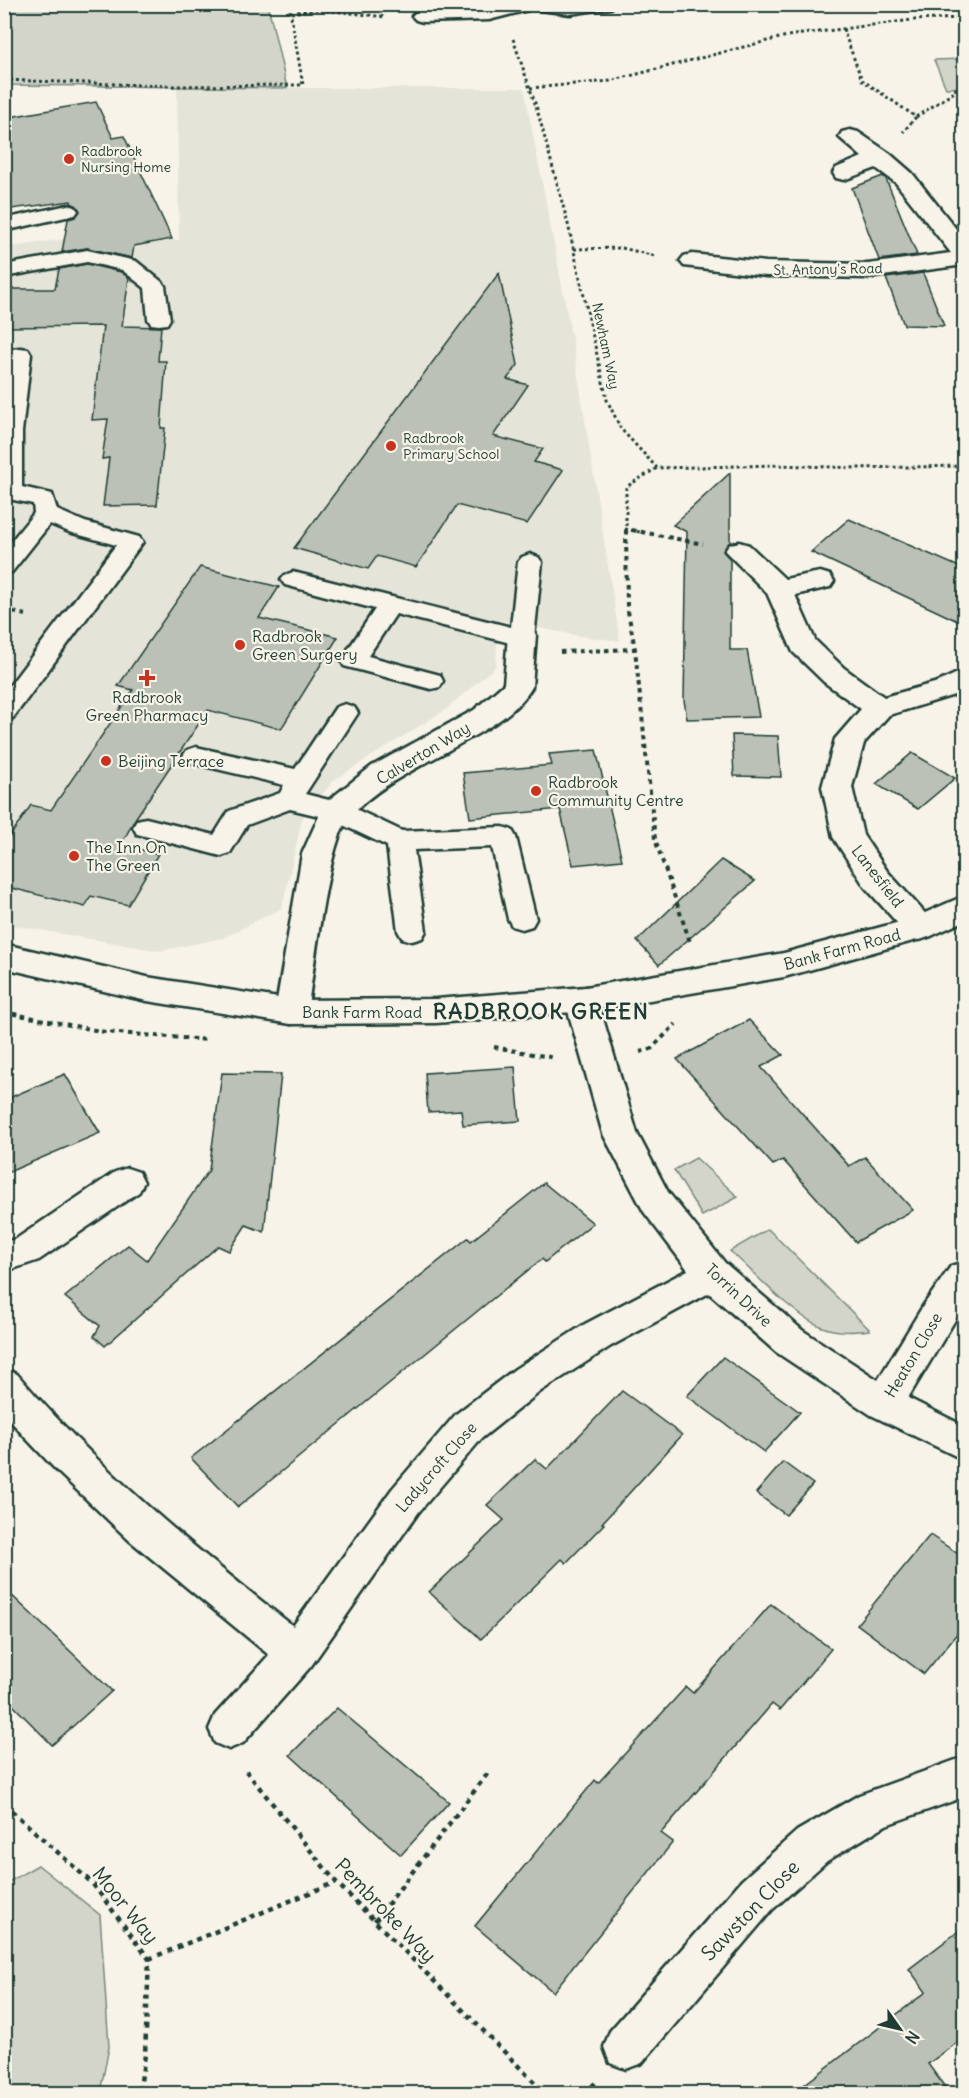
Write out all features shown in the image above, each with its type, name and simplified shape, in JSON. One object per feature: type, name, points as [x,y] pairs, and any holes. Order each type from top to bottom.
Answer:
[{"type":"street","points":[[423,16],[503,13],[527,4]]},
{"type":"street","points":[[537,4],[551,8],[577,9],[604,4]]},
{"type":"street","points":[[850,137],[881,158],[904,178],[964,256]]},
{"type":"street","points":[[844,173],[881,158]]},
{"type":"street","name":"St. Antony's Road","points":[[692,261],[766,269],[868,271],[964,256]]},
{"type":"street","points":[[739,551],[779,590],[803,645],[834,675],[879,708],[948,689],[964,680]]},
{"type":"street","points":[[779,590],[820,581]]},
{"type":"street","name":"Calverton Way","points":[[291,1012],[317,854],[336,811],[383,773],[484,717],[518,687],[522,636]]},
{"type":"street","name":"Lanesfield","points":[[879,708],[850,739],[837,787],[848,837],[876,879],[920,928]]},
{"type":"street","name":"Bank Farm Road","points":[[4,956],[147,988],[291,1012],[436,1011],[586,999],[784,965],[920,928],[964,908]]},
{"type":"street","name":"Torrin Drive","points":[[586,999],[582,1004],[620,1134],[656,1202],[712,1274],[789,1341],[884,1404],[964,1444]]},
{"type":"street","points":[[4,1257],[27,1250],[127,1182]]},
{"type":"street","name":"Ladycroft Close","points":[[229,1729],[297,1653],[405,1501],[469,1426],[528,1380],[598,1335],[712,1274]]},
{"type":"street","name":"Heaton Close","points":[[884,1404],[936,1317],[964,1277]]},
{"type":"street","points":[[4,1385],[27,1414],[85,1476],[151,1536],[297,1653]]},
{"type":"street","name":"Sawston Close","points":[[626,2047],[758,1895],[812,1846],[874,1809],[964,1777]]},
{"type":"lane","points":[[4,225],[68,212]]},
{"type":"lane","points":[[4,271],[87,256],[129,265],[155,286],[159,319]]},
{"type":"lane","points":[[4,567],[46,514],[44,499],[8,491],[11,432],[20,354]]},
{"type":"lane","points":[[4,712],[131,542],[77,527],[46,514]]},
{"type":"lane","points":[[293,580],[522,636],[530,562]]},
{"type":"lane","points":[[390,605],[353,660],[431,681]]},
{"type":"lane","points":[[146,827],[221,846],[238,818],[295,789],[345,713]]},
{"type":"lane","points":[[196,756],[295,789],[399,841],[502,837],[522,919]]},
{"type":"lane","points":[[399,841],[412,931]]},
{"type":"path","points":[[4,80],[172,86],[303,85],[289,4]]},
{"type":"path","points":[[291,13],[316,9],[386,17],[423,16]]},
{"type":"path","name":"Newham Way","points":[[503,13],[530,88],[574,249],[607,400],[621,429],[657,468]]},
{"type":"path","points":[[530,88],[610,81],[787,36],[912,20],[964,18]]},
{"type":"path","points":[[843,29],[862,80],[916,117]]},
{"type":"path","points":[[881,158],[916,117],[956,91],[955,87]]},
{"type":"path","points":[[574,249],[622,248],[657,257],[692,261]]},
{"type":"path","points":[[693,951],[655,839],[634,649],[627,606],[626,487],[657,468],[779,465],[856,468],[964,466]]},
{"type":"path","points":[[626,529],[739,551]]},
{"type":"path","points":[[522,636],[559,652],[634,649]]},
{"type":"path","name":"Pembroke Way","points":[[229,1729],[246,1771],[336,1882],[546,2094]]},
{"type":"path","points":[[375,1921],[488,1773]]},
{"type":"path","name":"Moor Way","points":[[4,1804],[92,1883],[149,1959],[145,2055],[139,2094]]},
{"type":"path","points":[[149,1959],[336,1882]]},
{"type":"shaded area","points":[[4,5],[268,5],[287,88],[5,85]]},
{"type":"shaded area","points":[[964,59],[964,87],[946,88],[934,60]]},
{"type":"shaded area","points":[[177,88],[524,88],[572,338],[620,641],[580,636],[498,620],[496,666],[445,710],[334,780],[302,819],[282,908],[223,938],[160,951],[5,924],[5,248],[97,234],[160,241],[179,240]]},
{"type":"shaded area","points":[[696,1158],[738,1197],[702,1216],[674,1170]]},
{"type":"shaded area","points":[[768,1229],[870,1330],[838,1331],[809,1320],[785,1303],[730,1251]]},
{"type":"shaded area","points":[[38,1865],[100,1915],[109,2047],[100,2093],[5,2093],[5,1884]]},
{"type":"building","name":"Radbrook Nursing Home","points":[[96,102],[113,138],[124,136],[172,239],[134,246],[132,258],[87,248],[62,252],[68,219],[75,217],[80,211],[71,201],[4,210],[4,118]]},
{"type":"building","points":[[883,176],[917,255],[879,260],[852,188]]},
{"type":"building","points":[[87,264],[121,272],[129,278],[122,326],[161,327],[158,361],[166,361],[161,428],[165,428],[157,505],[103,506],[109,458],[102,459],[108,419],[92,420],[103,326],[4,327],[4,289],[55,289],[59,269]]},
{"type":"building","points":[[499,273],[518,365],[507,379],[528,385],[493,436],[543,449],[534,462],[563,470],[527,524],[457,505],[416,567],[377,556],[368,569],[294,548]]},
{"type":"building","points":[[923,273],[944,326],[904,325],[886,278]]},
{"type":"building","points":[[730,473],[730,542],[723,551],[730,559],[730,650],[747,650],[759,717],[687,719],[684,700],[687,532],[673,525]]},
{"type":"building","points":[[849,519],[964,569],[964,624],[811,552]]},
{"type":"building","points":[[200,567],[279,587],[259,618],[338,637],[281,729],[208,710],[135,819],[121,845],[158,854],[128,905],[91,896],[85,907],[4,886],[4,845],[31,805],[51,810],[133,690],[118,686]]},
{"type":"building","points":[[732,735],[778,736],[781,777],[734,776]]},
{"type":"building","name":"Radbrook Community Centre","points":[[596,750],[622,860],[573,865],[560,809],[470,818],[463,773],[552,765],[549,754]]},
{"type":"building","points":[[912,753],[955,778],[918,809],[876,784]]},
{"type":"building","points":[[721,860],[755,881],[659,965],[637,941]]},
{"type":"building","points":[[749,1020],[783,1055],[761,1067],[849,1166],[865,1157],[913,1210],[856,1242],[783,1160],[773,1165],[677,1059]]},
{"type":"building","points":[[515,1067],[520,1121],[463,1125],[461,1110],[428,1112],[425,1073]]},
{"type":"building","points":[[222,1073],[281,1074],[264,1232],[246,1225],[229,1251],[218,1246],[105,1346],[94,1336],[100,1326],[65,1297],[128,1245],[147,1260],[209,1170]]},
{"type":"building","points":[[65,1074],[100,1133],[4,1174],[4,1100]]},
{"type":"building","points":[[544,1183],[593,1223],[545,1262],[542,1259],[238,1507],[191,1458],[468,1238],[471,1241]]},
{"type":"building","points":[[723,1357],[800,1412],[764,1452],[687,1396]]},
{"type":"building","points":[[622,1391],[682,1435],[602,1523],[604,1524],[566,1563],[562,1559],[481,1639],[429,1592],[504,1520],[487,1505],[535,1459],[547,1469]]},
{"type":"building","points":[[783,1462],[813,1484],[786,1515],[756,1493]]},
{"type":"building","points":[[930,1535],[964,1558],[964,1625],[924,1674],[857,1624]]},
{"type":"building","points":[[4,1588],[112,1691],[52,1745],[4,1696]]},
{"type":"building","points":[[771,1604],[831,1649],[780,1710],[772,1704],[661,1833],[673,1842],[553,1992],[475,1926],[595,1780],[598,1783],[686,1687],[693,1693]]},
{"type":"building","points":[[337,1708],[449,1802],[401,1855],[290,1755]]},
{"type":"building","points":[[964,1927],[964,2042],[962,2039],[928,2064],[950,2094],[792,2094],[926,1992],[909,1969]]},
{"type":"place","name":"Radbrook Nursing Home","points":[[69,159]]},
{"type":"place","name":"Radbrook Primary School","points":[[391,446]]},
{"type":"place","name":"Radbrook Green Surgery","points":[[240,645]]},
{"type":"place","name":"Radbrook Green Pharmacy","points":[[147,678]]},
{"type":"place","name":"Beijing Terrace","points":[[106,761]]},
{"type":"place","name":"Radbrook Community Centre","points":[[536,791]]},
{"type":"place","name":"The Inn On The Green","points":[[74,856]]},
{"type":"district","name":"RADBROOK GREEN","points":[[541,1011]]}]
